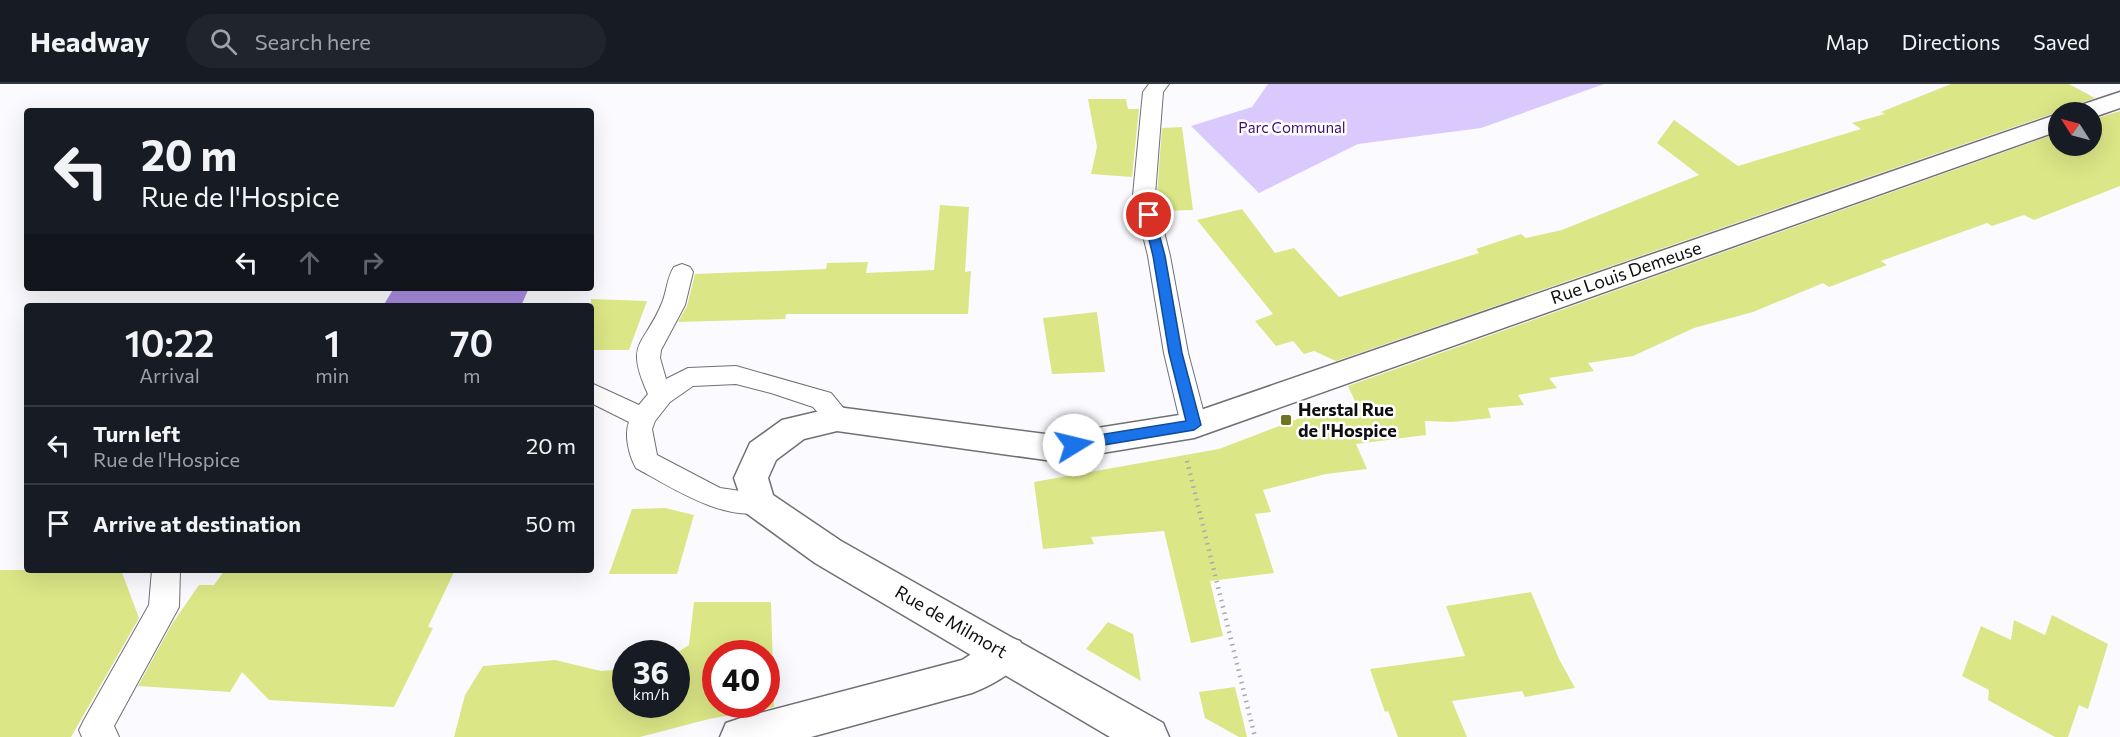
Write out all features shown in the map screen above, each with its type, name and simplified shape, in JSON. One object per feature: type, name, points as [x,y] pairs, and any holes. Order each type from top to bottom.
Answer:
[{"type":"street","points":[[2102,106],[2120,100]]},
{"type":"street","name":"Rue Louis Demeuse","points":[[1186,426],[2048,125]]},
{"type":"street","points":[[758,502],[751,478],[762,452],[794,429],[837,419],[1053,448],[1186,426]]},
{"type":"street","name":"Rue de Milmort","points":[[758,502],[828,552],[1148,737]]},
{"type":"street","points":[[741,737],[972,675],[1006,653]]},
{"type":"lane","points":[[1159,84],[1153,92],[1144,195],[1159,256],[1186,426]]},
{"type":"lane","points":[[662,395],[648,370],[647,347],[671,308],[682,272]]},
{"type":"lane","points":[[758,502],[716,498],[645,461],[639,429],[643,418],[662,395],[688,377],[736,375],[822,400],[841,421]]},
{"type":"lane","points":[[594,394],[643,418]]},
{"type":"lane","points":[[103,737],[95,730],[164,608],[166,573]]},
{"type":"path","points":[[1186,426],[1255,737]]},
{"type":"green space","name":"Parc Communal","points":[[1268,84],[1604,84],[1481,128],[1358,144],[1259,193],[1191,126],[1252,107]]},
{"type":"shaded area","points":[[392,291],[528,291],[522,303],[385,303]]},
{"type":"building","points":[[1951,84],[2069,84],[2095,98],[2083,102],[2048,102],[2048,115],[1336,361],[1314,351],[1304,354],[1293,341],[1276,346],[1255,321],[1273,314],[1197,220],[1242,209],[1275,253],[1294,248],[1339,297],[1479,253],[1476,249],[1521,234],[1526,238],[1562,230],[1699,175],[1657,143],[1674,120],[1738,166],[1861,129],[1852,123],[1885,114],[1881,112]]},
{"type":"building","points":[[1088,99],[1126,99],[1128,109],[1139,109],[1132,177],[1091,174],[1097,147]]},
{"type":"building","points":[[2120,111],[2120,186],[2034,220],[2024,215],[1992,226],[1987,223],[1881,261],[1887,265],[1829,287],[1823,283],[1753,312],[1694,328],[1633,356],[1588,363],[1594,371],[1549,378],[1557,388],[1518,395],[1524,405],[1488,408],[1491,418],[1452,422],[1425,421],[1426,435],[1356,444],[1367,469],[1326,474],[1263,490],[1271,512],[1255,514],[1274,573],[1210,581],[1223,636],[1191,643],[1164,531],[1091,537],[1094,544],[1043,549],[1034,482],[1219,449],[1300,418],[1359,410],[1348,386],[2048,137],[2048,156],[2102,156],[2102,117]]},
{"type":"building","points":[[1182,127],[1193,210],[1161,211],[1157,195],[1162,128]]},
{"type":"building","points":[[940,205],[969,207],[965,272],[971,271],[968,314],[786,314],[785,319],[678,322],[687,306],[695,274],[826,269],[827,263],[868,262],[866,273],[934,270]]},
{"type":"building","points":[[591,299],[647,301],[629,350],[594,350],[594,303],[591,303]]},
{"type":"building","points":[[1097,312],[1105,372],[1052,374],[1043,318]]},
{"type":"building","points":[[665,508],[694,515],[677,574],[609,574],[632,509]]},
{"type":"building","points":[[0,570],[24,570],[24,573],[122,573],[139,618],[71,737],[0,737]]},
{"type":"building","points":[[223,573],[454,573],[428,627],[433,628],[394,707],[269,700],[242,672],[230,692],[138,686],[172,624],[199,585],[214,585]]},
{"type":"building","points":[[1531,592],[1559,659],[1575,688],[1525,697],[1522,691],[1452,701],[1467,737],[1398,737],[1388,711],[1385,712],[1370,669],[1465,656],[1446,606]]},
{"type":"building","points":[[694,602],[771,602],[772,640],[702,640],[702,718],[714,718],[640,737],[454,737],[465,695],[483,666],[555,660],[601,671],[612,670],[612,718],[690,718],[690,640]]},
{"type":"building","points":[[2052,615],[2108,644],[2088,709],[2079,705],[2068,737],[2055,737],[1988,700],[1989,690],[1962,676],[1981,626],[2011,640],[2014,620],[2045,635]]},
{"type":"building","points":[[1108,622],[1133,634],[1141,681],[1086,649]]},
{"type":"building","points":[[1235,687],[1247,737],[1239,737],[1205,718],[1199,692]]},
{"type":"place","name":"Herstal Rue de l'Hospice","points":[[1286,420]]},
{"type":"route","points":[[1074,445],[1194,425],[1176,353],[1159,256],[1149,215]]}]
